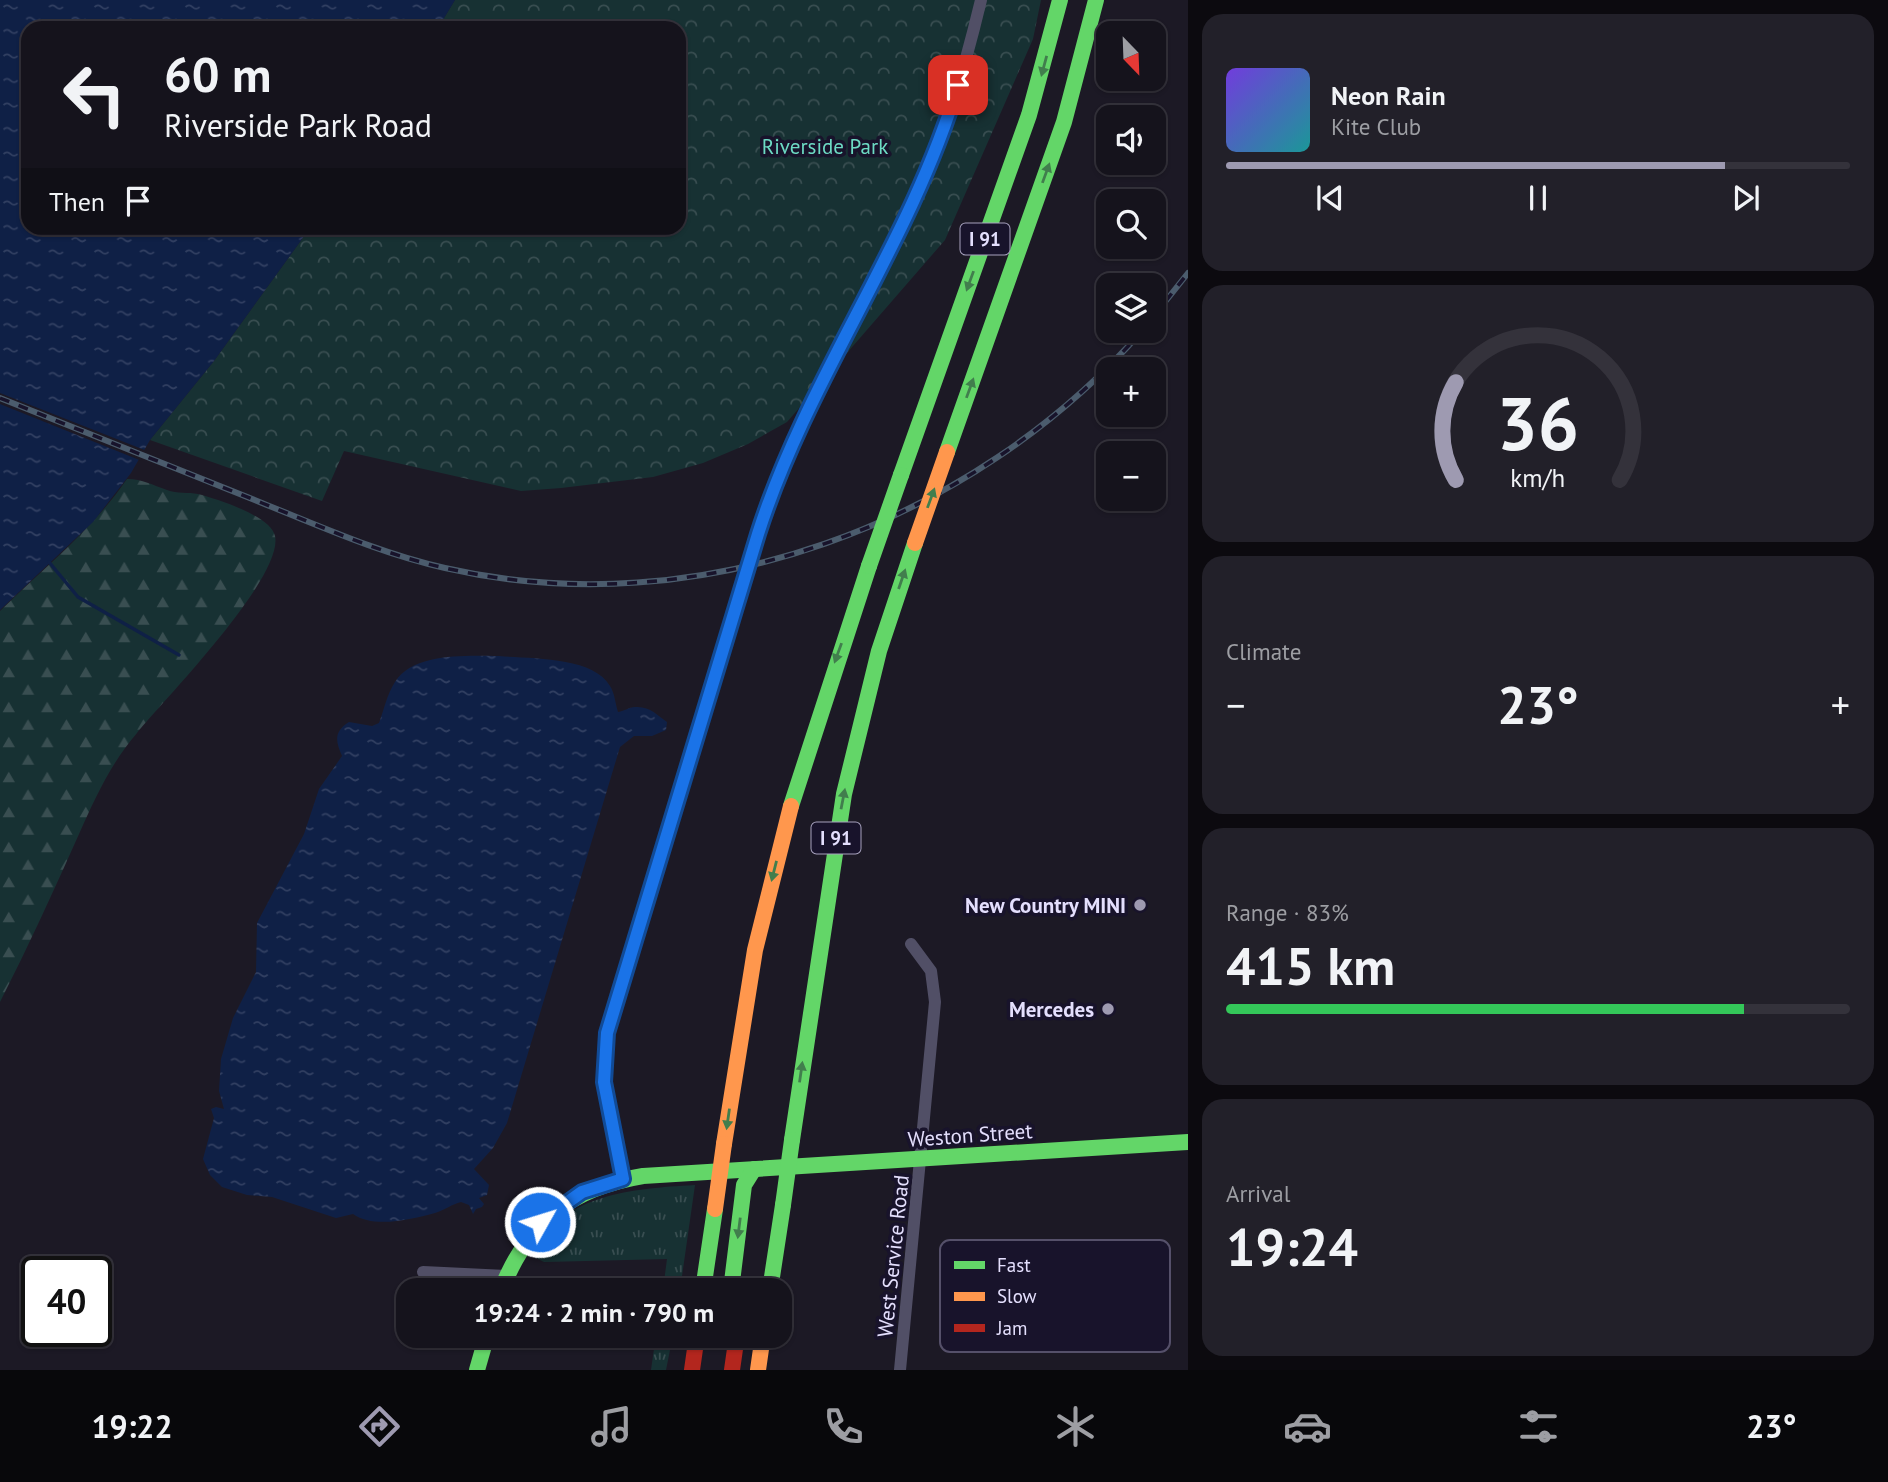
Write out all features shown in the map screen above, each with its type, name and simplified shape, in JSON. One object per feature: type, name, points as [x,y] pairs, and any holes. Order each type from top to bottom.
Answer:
[{"type":"main road","name":"I 91","points":[[705,1278],[750,976],[782,836],[817,715],[1029,115],[1060,0]]},
{"type":"main road","name":"I 91","points":[[772,1278],[844,794],[879,651],[1068,110],[1096,0]]},
{"type":"main road","name":"Weston Street","points":[[507,1278],[527,1238],[556,1208],[592,1188],[623,1179],[1188,1142]]},
{"type":"main road","points":[[732,1278],[743,1193],[747,1179],[754,1169]]},
{"type":"main road","points":[[746,1278],[759,1188],[754,1169]]},
{"type":"main road","points":[[477,1370],[483,1348]]},
{"type":"main road","points":[[692,1370],[695,1348]]},
{"type":"main road","points":[[719,1370],[722,1348]]},
{"type":"main road","points":[[732,1370],[735,1348]]},
{"type":"main road","points":[[758,1370],[761,1348]]},
{"type":"street","points":[[623,1179],[604,1082],[607,1033],[740,592],[787,454],[930,166],[954,99],[981,0]]},
{"type":"street","name":"West Service Road","points":[[900,1370],[935,1002],[931,971],[911,944]]},
{"type":"street","points":[[423,1272],[467,1278]]},
{"type":"green space","name":"Riverside Park","points":[[455,0],[1041,0],[1033,39],[945,240],[787,422],[748,444],[703,463],[653,477],[521,491],[344,451],[322,501],[150,440],[214,361],[305,235],[686,235],[686,21],[442,21]]},
{"type":"green space","points":[[127,479],[143,481],[171,491],[207,496],[254,515],[271,529],[275,536],[273,555],[243,607],[128,744],[111,769],[0,1002],[0,611],[83,532]]},
{"type":"green space","points":[[695,1185],[682,1278],[665,1278],[667,1259],[544,1262],[528,1254],[561,1218],[581,1206],[602,1198],[647,1189]]},
{"type":"green space","points":[[654,1348],[670,1348],[666,1370],[651,1370]]},
{"type":"water","points":[[0,0],[455,0],[442,21],[21,21],[21,235],[305,235],[214,361],[150,440],[131,473],[93,522],[0,610]]},
{"type":"water","points":[[499,656],[560,661],[590,669],[602,676],[610,686],[618,712],[633,707],[645,708],[667,722],[666,730],[652,736],[634,736],[620,747],[507,1123],[493,1148],[474,1169],[489,1185],[487,1195],[479,1198],[484,1204],[473,1214],[469,1205],[461,1202],[439,1212],[382,1222],[362,1219],[353,1214],[336,1218],[272,1197],[247,1195],[222,1187],[210,1175],[203,1159],[214,1118],[211,1109],[224,1109],[219,1091],[221,1059],[233,1018],[256,972],[257,923],[304,834],[319,789],[342,756],[337,742],[338,733],[349,722],[372,726],[379,723],[395,682],[415,665],[442,658]]},
{"type":"pier","points":[[0,393],[147,451],[142,461],[0,404]]},
{"type":"waterway","points":[[49,562],[78,597],[179,655]]},
{"type":"railway","points":[[1166,301],[1188,273]]},
{"type":"railway","points":[[0,398],[375,548],[422,562],[445,568],[541,582],[637,583],[732,569],[825,544],[914,506],[997,458],[1074,399],[1130,343]]},
{"type":"traffic: fast","points":[[901,475],[1029,115],[1060,0]]},
{"type":"traffic: fast","points":[[947,452],[1064,122],[1096,0]]},
{"type":"traffic: fast","points":[[869,566],[901,475]]},
{"type":"traffic: fast","points":[[792,1140],[844,794],[879,651],[915,543]]},
{"type":"traffic: fast","points":[[791,806],[869,566]]},
{"type":"traffic: fast","points":[[783,1205],[792,1140]]},
{"type":"traffic: fast","points":[[506,1278],[525,1245],[555,1212],[594,1189],[643,1176],[1188,1142]]},
{"type":"traffic: fast","points":[[732,1278],[744,1185],[754,1169]]},
{"type":"traffic: fast","points":[[772,1278],[783,1205]]},
{"type":"traffic: fast","points":[[705,1278],[715,1209]]},
{"type":"traffic: fast","points":[[477,1370],[483,1348]]},
{"type":"traffic: slow","points":[[915,543],[947,452]]},
{"type":"traffic: slow","points":[[724,1144],[755,950],[791,806]]},
{"type":"traffic: slow","points":[[715,1209],[724,1144]]},
{"type":"traffic: slow","points":[[758,1370],[761,1348]]},
{"type":"traffic: jam","points":[[692,1370],[695,1348]]},
{"type":"traffic: jam","points":[[732,1370],[735,1348]]},
{"type":"place","name":"New Country MINI","points":[[1140,905]]},
{"type":"place","name":"Mercedes","points":[[1108,1009]]},
{"type":"route","points":[[540,1222],[582,1192],[600,1184],[623,1179],[604,1082],[607,1033],[758,534],[787,454],[918,195],[958,85]]}]
